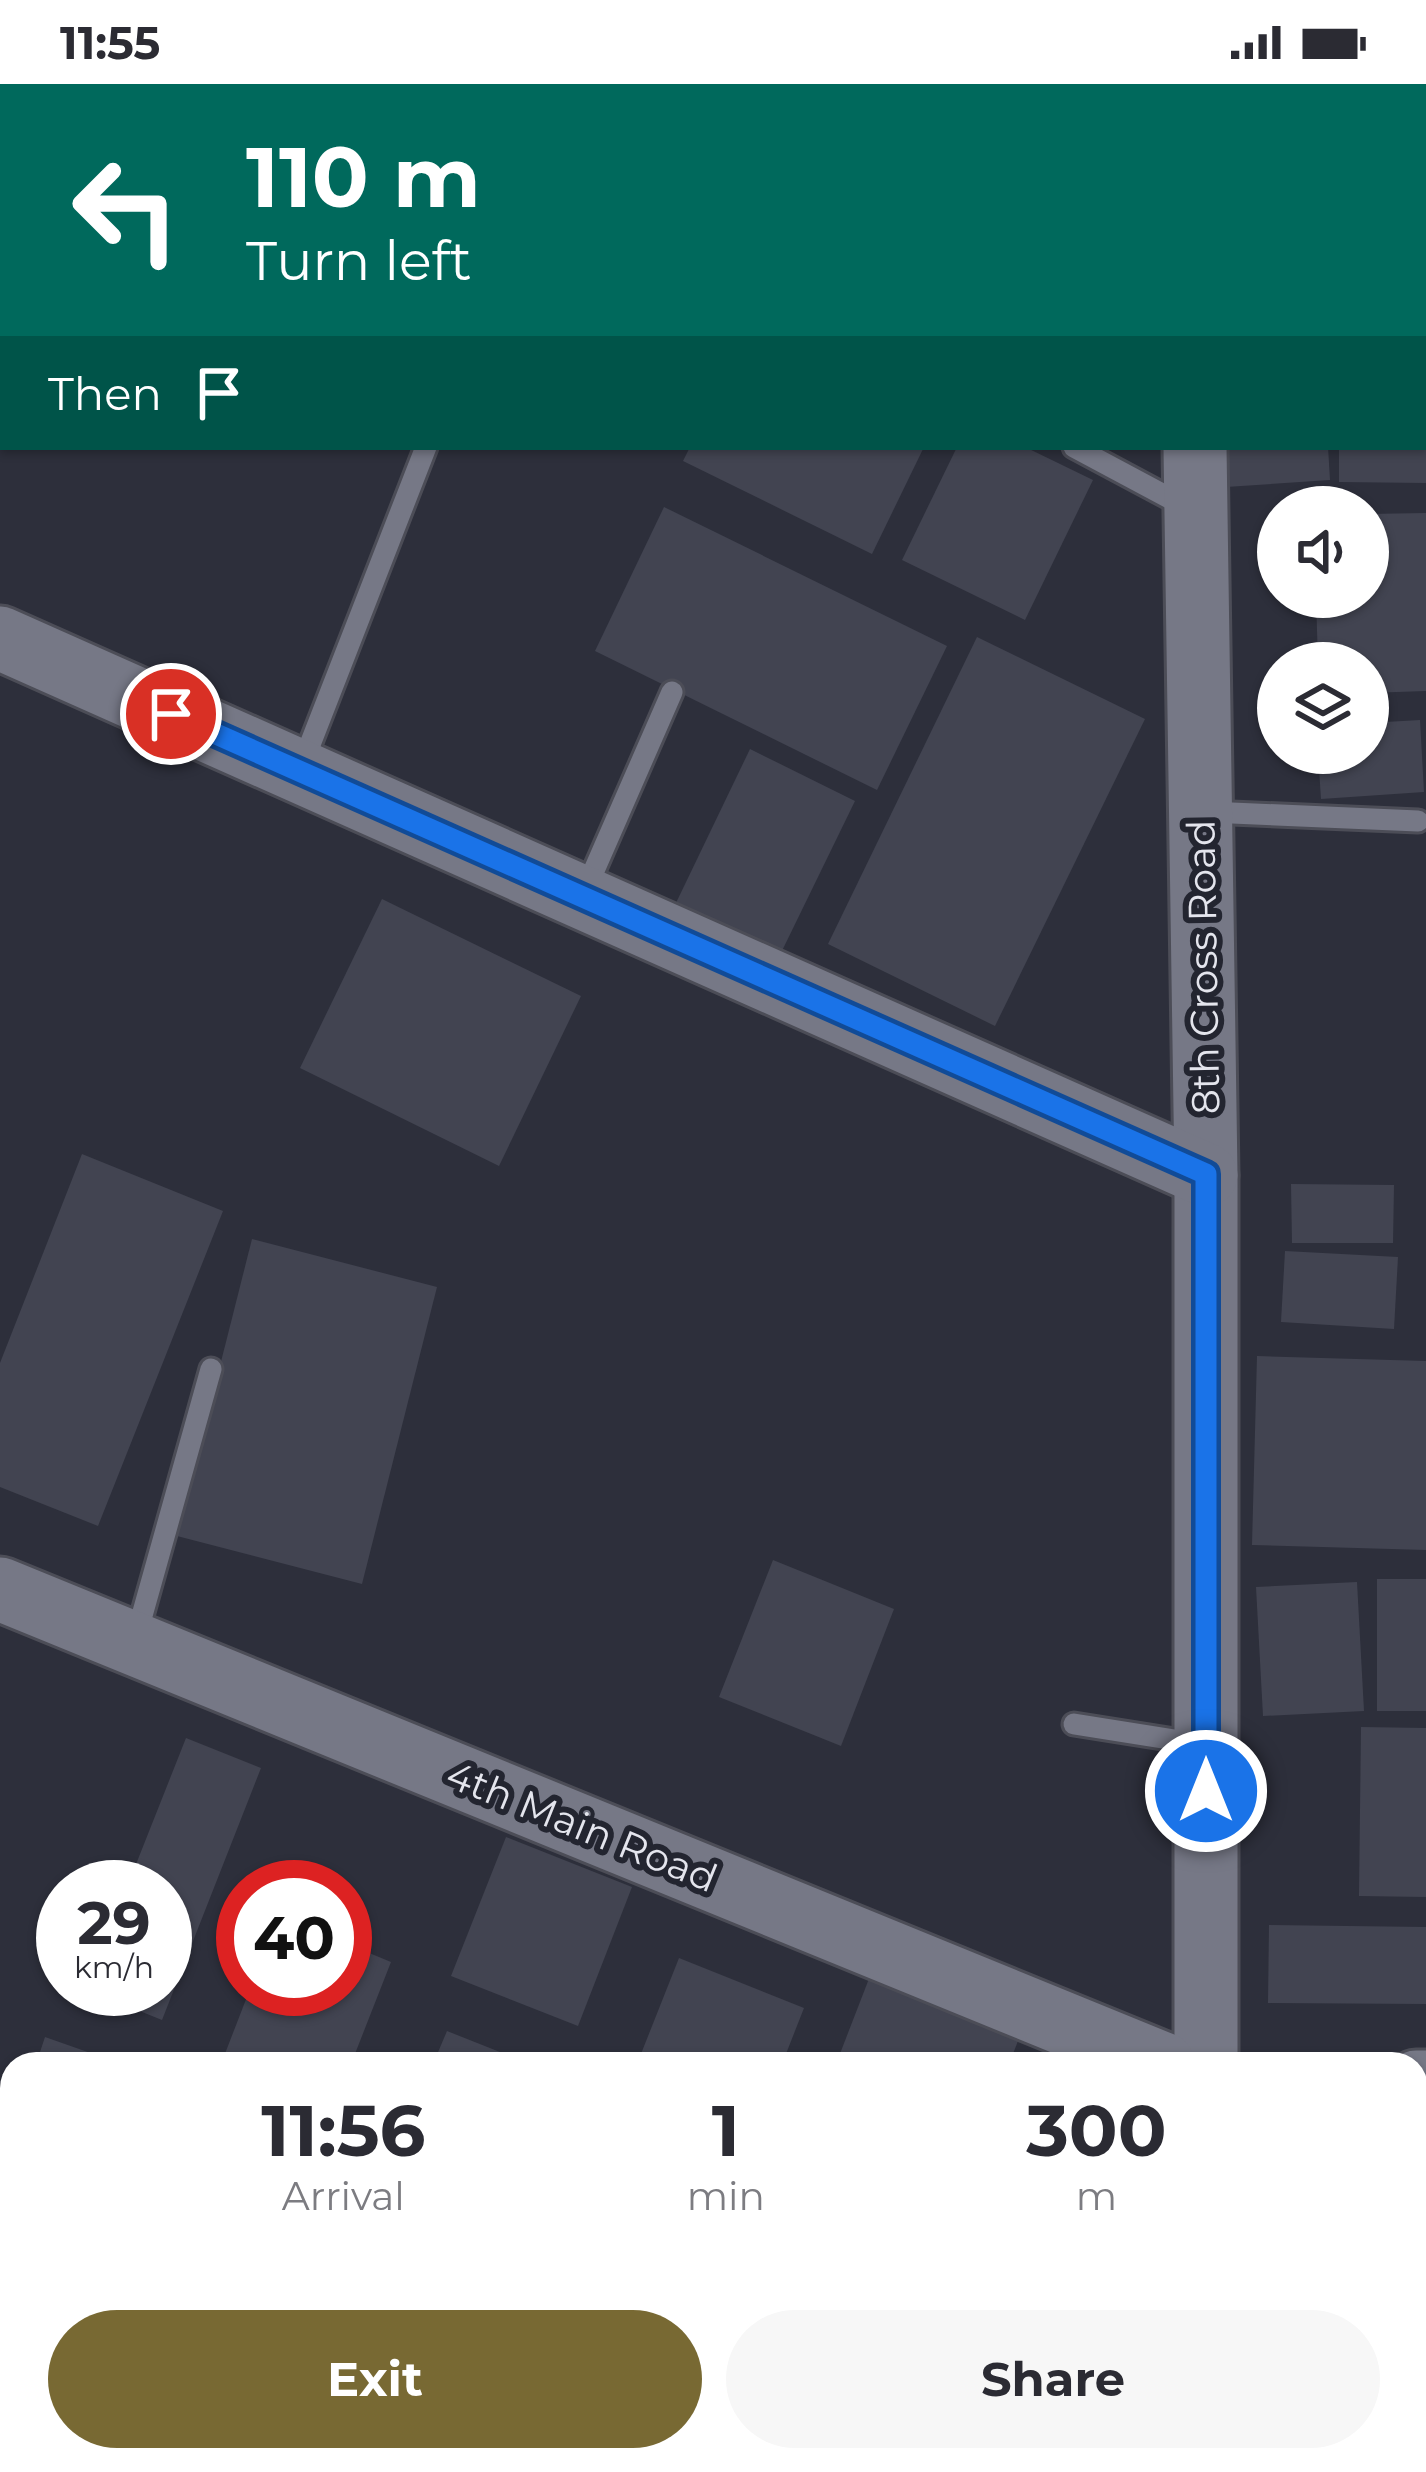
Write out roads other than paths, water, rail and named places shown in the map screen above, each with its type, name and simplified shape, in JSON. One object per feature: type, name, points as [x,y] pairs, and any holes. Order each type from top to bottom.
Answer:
[{"type":"street","name":"8th Cross Road","points":[[1195,450],[1206,1174],[1206,2052]]},
{"type":"street","points":[[0,638],[1206,1174]]},
{"type":"street","name":"4th Main Road","points":[[0,1589],[1134,2052]]},
{"type":"lane","points":[[300,771],[425,450]]},
{"type":"lane","points":[[1081,450],[1196,512]]},
{"type":"lane","points":[[583,897],[672,692]]},
{"type":"lane","points":[[1200,812],[1418,821]]},
{"type":"lane","points":[[134,1643],[211,1369]]},
{"type":"lane","points":[[1074,1724],[1206,1745]]}]
